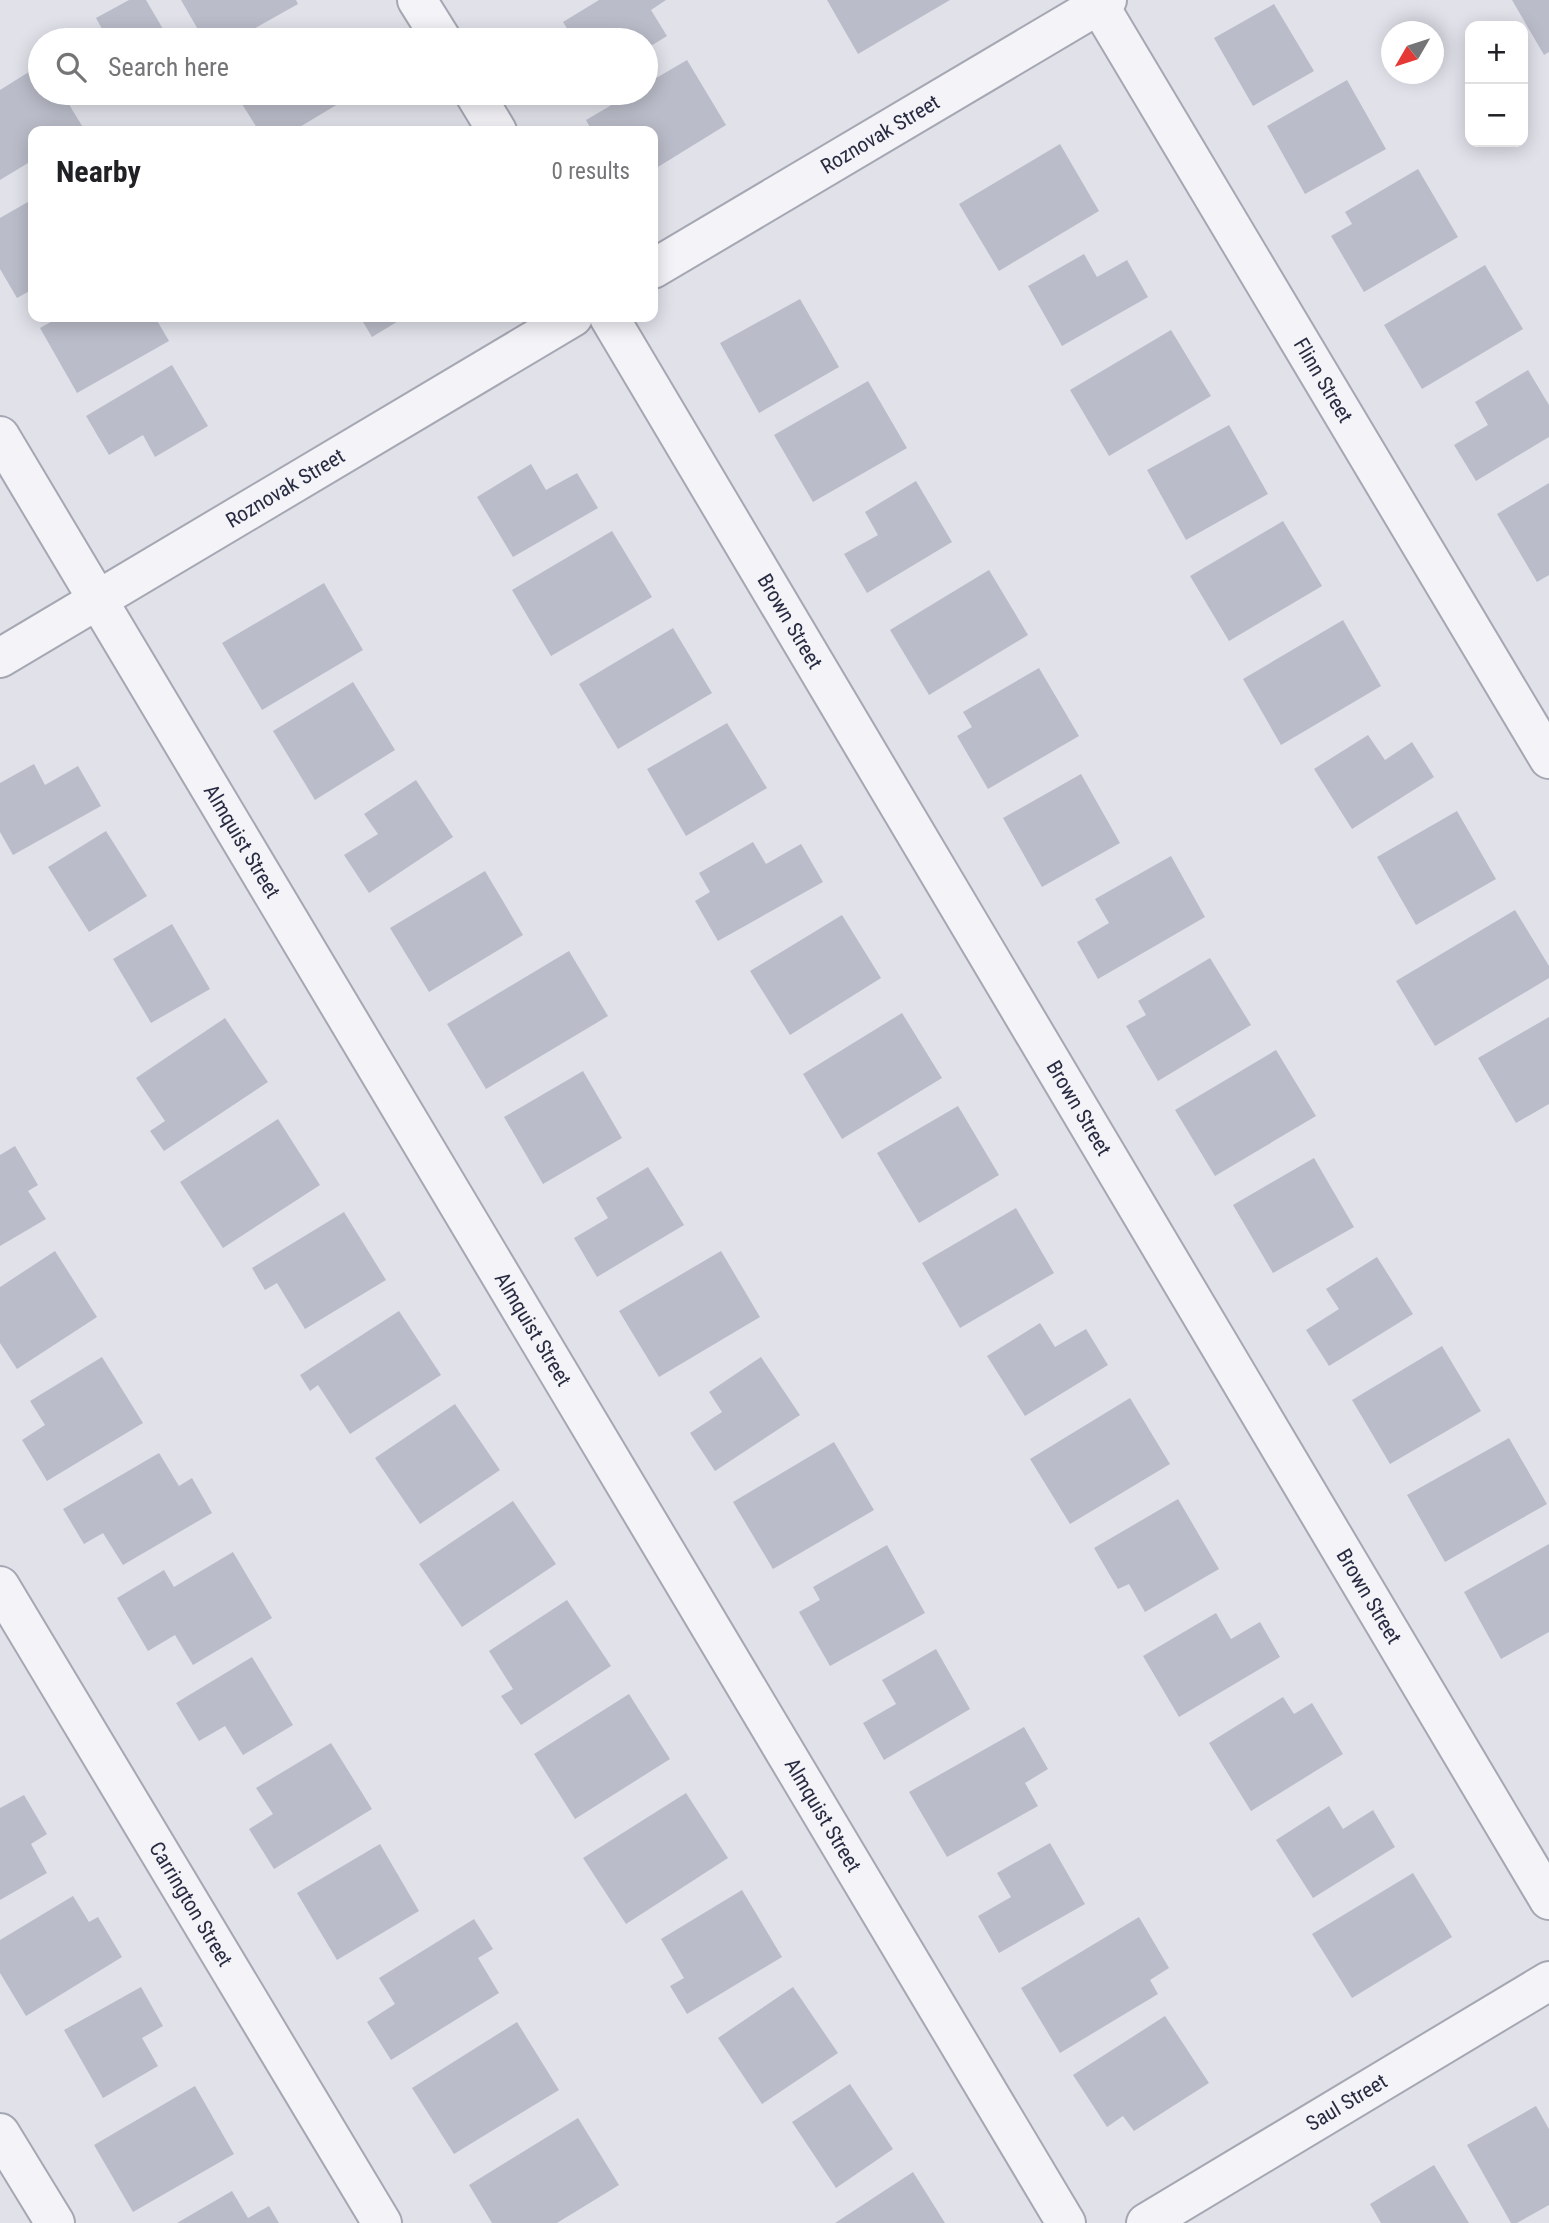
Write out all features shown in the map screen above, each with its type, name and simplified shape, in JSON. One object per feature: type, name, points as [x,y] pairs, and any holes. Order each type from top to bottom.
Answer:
[{"type":"street","points":[[417,0],[434,28]]},
{"type":"street","name":"Roznovak Street","points":[[658,266],[1101,2]]},
{"type":"street","name":"Flinn Street","points":[[1101,2],[1549,759]]},
{"type":"street","points":[[481,105],[494,126]]},
{"type":"street","name":"Roznovak Street","points":[[0,659],[97,598],[565,322]]},
{"type":"street","name":"Brown Street","points":[[612,322],[1549,1900]]},
{"type":"street","name":"Almquist Street","points":[[0,436],[1066,2223]]},
{"type":"street","name":"Carrington Street","points":[[0,1586],[382,2223]]},
{"type":"street","name":"Saul Street","points":[[1146,2223],[1549,1981]]},
{"type":"street","points":[[0,2133],[55,2223]]},
{"type":"building","points":[[129,0],[146,0],[162,28],[101,28],[96,18]]},
{"type":"building","points":[[181,0],[296,0],[298,4],[255,28],[197,28]]},
{"type":"building","points":[[599,0],[666,0],[651,10],[667,36],[658,42],[658,28],[567,28],[563,22]]},
{"type":"building","points":[[827,0],[950,0],[858,54]]},
{"type":"building","points":[[1512,0],[1549,0],[1549,52],[1544,55],[1528,28],[1528,21],[1524,21]]},
{"type":"building","points":[[1274,4],[1314,71],[1253,106],[1214,38]]},
{"type":"building","points":[[687,60],[726,125],[658,167],[658,126],[589,126],[586,120],[612,105],[658,105],[658,77]]},
{"type":"building","points":[[28,72],[28,105],[69,105],[82,126],[28,126],[28,163],[0,180],[0,90]]},
{"type":"building","points":[[1347,80],[1386,149],[1305,194],[1267,126]]},
{"type":"building","points":[[243,105],[336,105],[301,126],[256,126]]},
{"type":"building","points":[[1060,144],[1099,211],[999,271],[959,204]]},
{"type":"building","points":[[1418,169],[1458,237],[1364,292],[1331,236],[1352,224],[1345,212]]},
{"type":"building","points":[[28,202],[28,292],[17,298],[0,269],[0,218]]},
{"type":"building","points":[[1084,254],[1097,277],[1127,260],[1148,297],[1062,346],[1028,286]]},
{"type":"building","points":[[1485,265],[1523,329],[1422,389],[1384,325]]},
{"type":"building","points":[[800,299],[839,367],[759,413],[720,343]]},
{"type":"building","points":[[51,322],[158,322],[169,341],[77,393],[40,328]]},
{"type":"building","points":[[363,322],[397,322],[372,337]]},
{"type":"building","points":[[1171,330],[1211,396],[1109,456],[1070,390]]},
{"type":"building","points":[[172,365],[208,426],[155,457],[143,435],[109,455],[86,416]]},
{"type":"building","points":[[1528,370],[1549,405],[1549,437],[1476,481],[1454,445],[1488,425],[1475,402]]},
{"type":"building","points":[[868,381],[907,448],[813,502],[774,435]]},
{"type":"building","points":[[1229,425],[1268,494],[1186,540],[1147,470]]},
{"type":"building","points":[[531,464],[546,490],[577,473],[598,508],[513,557],[477,497]]},
{"type":"building","points":[[916,481],[952,542],[867,593],[844,554],[878,535],[865,512]]},
{"type":"building","points":[[1549,483],[1549,575],[1537,582],[1497,514]]},
{"type":"building","points":[[1283,521],[1322,586],[1229,641],[1190,576]]},
{"type":"building","points":[[612,531],[652,597],[551,656],[512,590]]},
{"type":"building","points":[[989,570],[1028,635],[929,695],[890,630]]},
{"type":"building","points":[[324,583],[363,650],[262,710],[222,643]]},
{"type":"building","points":[[1343,620],[1381,686],[1281,745],[1243,679]]},
{"type":"building","points":[[673,628],[712,693],[618,749],[579,684]]},
{"type":"building","points":[[1039,668],[1079,736],[988,789],[957,736],[972,727],[963,712]]},
{"type":"building","points":[[353,682],[395,750],[315,800],[273,731]]},
{"type":"building","points":[[727,723],[767,788],[686,836],[647,769]]},
{"type":"building","points":[[1368,735],[1385,760],[1412,742],[1434,777],[1352,829],[1314,769]]},
{"type":"building","points":[[34,764],[45,785],[78,766],[101,806],[13,855],[0,832],[0,783]]},
{"type":"building","points":[[1081,774],[1120,843],[1042,887],[1003,818]]},
{"type":"building","points":[[416,780],[453,837],[369,893],[344,855],[378,834],[364,814]]},
{"type":"building","points":[[1457,811],[1496,879],[1416,925],[1377,857]]},
{"type":"building","points":[[106,831],[147,896],[89,932],[48,867]]},
{"type":"building","points":[[753,842],[766,864],[801,844],[823,882],[718,941],[695,901],[710,892],[699,873]]},
{"type":"building","points":[[1171,856],[1205,917],[1098,979],[1077,942],[1109,923],[1095,899]]},
{"type":"building","points":[[485,871],[523,935],[429,992],[390,928]]},
{"type":"building","points":[[1515,910],[1549,966],[1549,978],[1435,1046],[1396,981]]},
{"type":"building","points":[[842,915],[881,978],[790,1035],[750,971]]},
{"type":"building","points":[[172,924],[210,989],[151,1023],[113,959]]},
{"type":"building","points":[[569,951],[608,1016],[486,1089],[447,1024]]},
{"type":"building","points":[[1210,958],[1251,1025],[1158,1081],[1126,1026],[1146,1015],[1138,1001]]},
{"type":"building","points":[[902,1013],[942,1078],[842,1139],[803,1074]]},
{"type":"building","points":[[1549,1017],[1549,1104],[1516,1123],[1478,1058]]},
{"type":"building","points":[[225,1018],[268,1082],[164,1151],[150,1131],[165,1121],[136,1078]]},
{"type":"building","points":[[1276,1050],[1316,1116],[1215,1176],[1175,1110]]},
{"type":"building","points":[[583,1071],[622,1138],[543,1184],[504,1117]]},
{"type":"building","points":[[958,1106],[999,1175],[919,1223],[877,1153]]},
{"type":"building","points":[[278,1119],[320,1185],[223,1248],[180,1182]]},
{"type":"building","points":[[15,1146],[38,1185],[28,1191],[46,1219],[0,1246],[0,1155]]},
{"type":"building","points":[[1314,1158],[1354,1227],[1273,1273],[1233,1205]]},
{"type":"building","points":[[648,1167],[684,1225],[597,1277],[574,1238],[608,1218],[596,1198]]},
{"type":"building","points":[[1016,1208],[1054,1273],[960,1328],[922,1263]]},
{"type":"building","points":[[344,1212],[386,1280],[305,1329],[277,1283],[265,1290],[252,1268]]},
{"type":"building","points":[[55,1251],[97,1317],[17,1369],[0,1343],[0,1287]]},
{"type":"building","points":[[721,1251],[760,1317],[659,1377],[619,1311]]},
{"type":"building","points":[[1377,1257],[1413,1314],[1329,1366],[1306,1330],[1339,1309],[1326,1289]]},
{"type":"building","points":[[399,1311],[441,1375],[350,1434],[318,1385],[310,1391],[300,1375]]},
{"type":"building","points":[[1040,1323],[1055,1347],[1086,1329],[1108,1365],[1025,1416],[987,1356]]},
{"type":"building","points":[[1442,1346],[1481,1411],[1390,1464],[1352,1400]]},
{"type":"building","points":[[102,1357],[143,1423],[47,1481],[22,1440],[45,1425],[30,1401]]},
{"type":"building","points":[[761,1357],[800,1415],[715,1471],[690,1433],[722,1412],[709,1392]]},
{"type":"building","points":[[1130,1398],[1170,1464],[1070,1524],[1030,1459]]},
{"type":"building","points":[[455,1404],[500,1470],[420,1524],[375,1458]]},
{"type":"building","points":[[1509,1438],[1547,1504],[1445,1562],[1407,1495]]},
{"type":"building","points":[[834,1442],[874,1510],[773,1569],[733,1502]]},
{"type":"building","points":[[159,1453],[179,1486],[192,1478],[212,1513],[123,1565],[103,1533],[84,1544],[63,1509]]},
{"type":"building","points":[[1178,1499],[1219,1569],[1145,1612],[1129,1584],[1118,1589],[1094,1548]]},
{"type":"building","points":[[513,1501],[556,1564],[462,1627],[419,1564]]},
{"type":"building","points":[[1549,1544],[1549,1632],[1501,1659],[1464,1592]]},
{"type":"building","points":[[887,1545],[925,1613],[830,1666],[799,1612],[820,1600],[813,1587]]},
{"type":"building","points":[[233,1552],[272,1618],[193,1665],[175,1635],[148,1651],[117,1598],[164,1570],[174,1587]]},
{"type":"building","points":[[567,1600],[611,1666],[521,1725],[501,1696],[513,1689],[489,1651]]},
{"type":"building","points":[[1216,1613],[1231,1639],[1260,1622],[1280,1657],[1179,1717],[1143,1656]]},
{"type":"building","points":[[936,1649],[970,1709],[884,1760],[863,1723],[896,1704],[882,1680]]},
{"type":"building","points":[[252,1657],[293,1725],[243,1755],[225,1726],[199,1741],[176,1703]]},
{"type":"building","points":[[629,1694],[670,1759],[575,1819],[534,1754]]},
{"type":"building","points":[[1283,1697],[1294,1714],[1312,1703],[1343,1754],[1251,1811],[1209,1743]]},
{"type":"building","points":[[1024,1727],[1048,1769],[1025,1783],[1038,1806],[947,1857],[909,1792]]},
{"type":"building","points":[[331,1743],[372,1809],[274,1869],[249,1829],[273,1814],[256,1788]]},
{"type":"building","points":[[686,1793],[728,1858],[626,1924],[583,1858]]},
{"type":"building","points":[[24,1795],[47,1834],[31,1844],[47,1873],[0,1900],[0,1808]]},
{"type":"building","points":[[1329,1806],[1343,1829],[1373,1810],[1395,1847],[1313,1898],[1276,1840]]},
{"type":"building","points":[[1050,1843],[1085,1904],[999,1953],[978,1916],[1011,1897],[997,1873]]},
{"type":"building","points":[[380,1844],[419,1911],[337,1960],[297,1893]]},
{"type":"building","points":[[1413,1873],[1452,1937],[1352,1998],[1312,1934]]},
{"type":"building","points":[[742,1890],[782,1957],[687,2014],[670,1986],[684,1978],[661,1939]]},
{"type":"building","points":[[73,1896],[89,1922],[98,1917],[122,1957],[26,2016],[0,1973],[0,1940]]},
{"type":"building","points":[[1139,1917],[1169,1968],[1150,1980],[1158,1994],[1060,2053],[1021,1988]]},
{"type":"building","points":[[474,1919],[493,1949],[478,1958],[499,1993],[391,2060],[367,2022],[395,2004],[379,1978]]},
{"type":"building","points":[[141,1987],[163,2026],[142,2038],[158,2066],[103,2098],[64,2030]]},
{"type":"building","points":[[793,1987],[838,2053],[762,2104],[718,2038]]},
{"type":"building","points":[[1165,2016],[1209,2083],[1134,2131],[1123,2116],[1107,2127],[1073,2075]]},
{"type":"building","points":[[517,2022],[559,2090],[454,2154],[412,2088]]},
{"type":"building","points":[[850,2084],[893,2149],[836,2188],[792,2122]]},
{"type":"building","points":[[195,2086],[234,2154],[133,2212],[94,2145]]},
{"type":"building","points":[[1536,2106],[1549,2129],[1549,2205],[1517,2223],[1511,2223],[1467,2145]]},
{"type":"building","points":[[578,2118],[619,2185],[557,2223],[492,2223],[469,2185]]},
{"type":"building","points":[[1434,2165],[1469,2223],[1381,2223],[1370,2204]]},
{"type":"building","points":[[913,2172],[945,2223],[835,2223]]},
{"type":"building","points":[[232,2191],[248,2218],[269,2206],[279,2223],[177,2223]]}]
